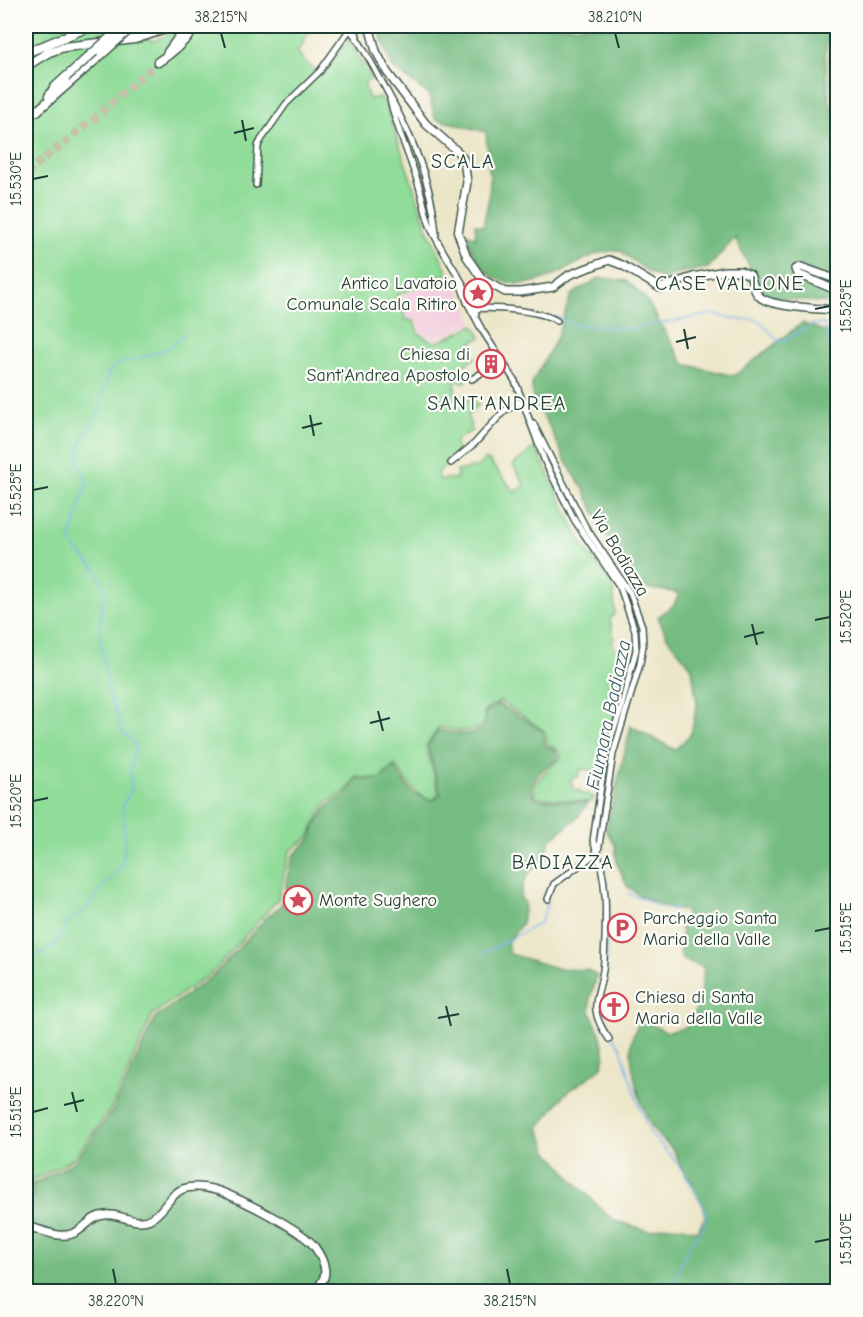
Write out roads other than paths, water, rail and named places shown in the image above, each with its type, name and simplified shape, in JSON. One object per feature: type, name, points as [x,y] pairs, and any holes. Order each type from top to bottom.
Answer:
[{"type":"highway","points":[[26,52],[91,26]]},
{"type":"highway","points":[[40,109],[123,26]]},
{"type":"highway","points":[[70,78],[88,66],[133,26]]},
{"type":"highway","points":[[26,66],[54,50],[74,45],[123,41],[174,26]]},
{"type":"highway","points":[[170,53],[187,26]]},
{"type":"highway","points":[[158,62],[185,41],[197,26]]},
{"type":"main road","points":[[369,26],[378,57],[426,124],[464,160],[467,174],[466,188],[458,230],[465,251],[477,274],[488,283],[508,293],[550,288],[569,275],[607,260],[622,265],[660,288],[701,275],[740,270],[750,275],[756,293],[764,300],[803,308],[837,310]]},
{"type":"main road","points":[[837,280],[800,267],[796,269],[798,274],[837,291]]},
{"type":"main road","points":[[26,1226],[51,1234],[65,1235],[77,1232],[90,1220],[105,1215],[135,1220],[154,1217],[176,1193],[183,1189],[196,1186],[218,1191],[253,1206],[309,1240],[324,1263],[326,1274],[320,1285],[311,1292]]},
{"type":"street","points":[[256,185],[258,146],[261,140],[286,105],[320,71],[351,27],[373,66],[378,57]]},
{"type":"street","points":[[368,58],[378,57]]},
{"type":"street","name":"Via Badiazza","points":[[373,66],[390,100],[395,122],[419,185],[436,239],[459,280],[484,334],[514,381],[530,418],[585,526],[630,593],[641,622],[643,645],[628,709],[613,754],[598,852]]},
{"type":"street","points":[[473,309],[500,309],[529,313],[549,316],[557,321]]},
{"type":"street","points":[[472,379],[502,360]]},
{"type":"street","points":[[451,463],[475,443],[504,411],[522,401]]},
{"type":"street","name":"Via Badiazza","points":[[530,418],[545,462],[575,521],[614,576],[632,621],[637,645],[622,704],[609,738],[604,760],[593,841],[598,852],[605,898],[604,962],[596,993],[596,1012],[598,1023],[609,1039]]},
{"type":"street","points":[[623,596],[630,593]]},
{"type":"street","points":[[548,899],[554,884],[582,866],[598,852]]},
{"type":"waterway","name":"Fiumara Badiazza","points":[[399,120],[428,199]]},
{"type":"waterway","points":[[556,317],[572,324],[632,329],[712,314],[760,321],[779,342],[807,327],[824,324],[830,345],[838,351]]},
{"type":"waterway","points":[[26,966],[34,956],[49,949],[58,941],[69,921],[87,909],[100,890],[120,869],[125,840],[123,804],[132,790],[130,771],[136,746],[123,733],[109,694],[99,631],[105,587],[95,568],[76,550],[70,539],[87,484],[79,461],[79,451],[99,411],[110,370],[122,363],[165,349],[185,334]]},
{"type":"waterway","name":"Fiumara Badiazza","points":[[542,447],[578,521]]},
{"type":"waterway","name":"Fiumara Badiazza","points":[[636,670],[639,657]]},
{"type":"waterway","name":"Fiumara Badiazza","points":[[611,753],[616,735]]},
{"type":"waterway","name":"Fiumara Badiazza","points":[[601,800],[610,758]]},
{"type":"waterway","name":"Fiumara Badiazza","points":[[598,829],[598,837]]},
{"type":"waterway","points":[[628,894],[662,908],[677,909]]},
{"type":"waterway","points":[[484,953],[540,923],[549,900]]},
{"type":"waterway","name":"Fiumara Badiazza","points":[[606,972],[608,932]]},
{"type":"waterway","name":"Fiumara Badiazza","points":[[600,997],[600,1016]]},
{"type":"waterway","name":"Fiumara Badiazza","points":[[603,1023],[621,1048],[650,1133],[675,1160],[706,1211],[703,1228],[689,1245],[674,1280],[663,1292]]},
{"type":"tunnel","points":[[26,173],[100,114],[158,62]]},
{"type":"tunnel","points":[[26,123],[37,111]]},
{"type":"place","name":"Antico Lavatoio Comunale Scala Ritiro","points":[[478,293]]},
{"type":"place","name":"Chiesa di Sant'Andrea Apostolo","points":[[491,364]]},
{"type":"place","name":"Monte Sughero","points":[[298,900]]},
{"type":"place","name":"Parcheggio Santa Maria della Valle","points":[[622,928]]},
{"type":"place","name":"Chiesa di Santa Maria della Valle","points":[[614,1007]]},
{"type":"district","name":"SCALA","points":[[463,161]]},
{"type":"district","name":"CASE VALLONE","points":[[730,283]]},
{"type":"district","name":"SANT'ANDREA","points":[[497,403]]},
{"type":"district","name":"BADIAZZA","points":[[563,862]]}]
